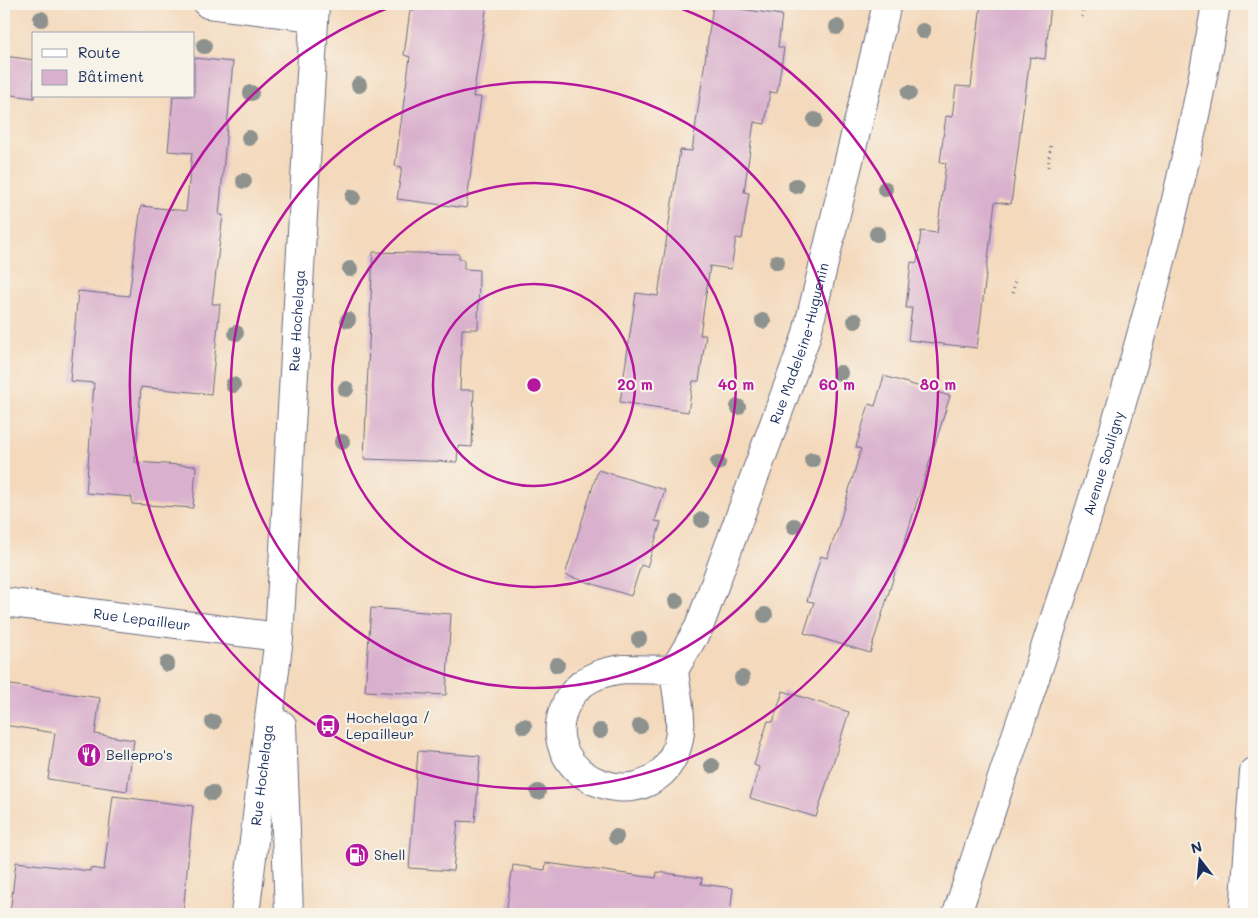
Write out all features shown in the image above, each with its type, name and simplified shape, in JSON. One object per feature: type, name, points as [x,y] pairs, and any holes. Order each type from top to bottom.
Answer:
[{"type":"main road","points":[[208,4],[315,11]]},
{"type":"main road","name":"Rue Madeleine-Huguenin","points":[[674,670],[698,627],[806,336],[887,4]]},
{"type":"main road","name":"Avenue Souligny","points":[[957,914],[1109,450],[1141,338],[1185,161],[1216,4]]},
{"type":"main road","name":"Rue Hochelaga","points":[[245,914],[279,636],[315,11]]},
{"type":"main road","name":"Rue Lepailleur","points":[[4,602],[279,636]]},
{"type":"main road","name":"Rue Hochelaga","points":[[279,636],[289,914]]},
{"type":"main road","points":[[624,669],[674,670],[680,736],[674,754],[664,770],[648,781],[630,787],[612,788],[594,782],[577,770],[566,753],[560,733],[562,713],[571,695],[585,680],[604,671],[624,669]]},
{"type":"main road","points":[[1244,914],[1254,772]]},
{"type":"path","points":[[1082,18],[1084,4]]},
{"type":"path","points":[[1048,167],[1051,143]]},
{"type":"path","points":[[1013,293],[1015,278]]},
{"type":"building","points":[[417,4],[487,4],[473,97],[481,97],[466,208],[397,199],[402,167],[395,166],[410,57],[404,55],[410,10],[416,10]]},
{"type":"building","points":[[981,4],[1051,4],[1045,59],[1030,57],[1011,204],[995,202],[977,348],[908,340],[912,308],[906,308],[911,262],[917,263],[921,231],[937,233],[946,163],[940,162],[946,116],[952,117],[956,86],[971,87]]},
{"type":"building","points":[[713,5],[782,15],[778,47],[784,48],[777,93],[770,92],[765,124],[754,122],[744,192],[749,193],[742,239],[736,238],[731,269],[710,266],[700,335],[706,335],[699,381],[693,381],[688,412],[620,402],[636,293],[658,296],[680,150],[692,151]]},
{"type":"building","points":[[4,56],[32,60],[32,98],[4,94]]},
{"type":"building","points":[[195,58],[233,62],[219,215],[223,215],[212,304],[220,304],[211,394],[141,387],[135,462],[196,466],[193,508],[132,504],[132,497],[86,493],[94,383],[70,381],[78,291],[129,296],[141,206],[186,211],[192,153],[168,151],[173,98],[195,98]]},
{"type":"building","points":[[373,252],[459,254],[459,259],[464,259],[464,269],[479,270],[478,329],[462,329],[460,390],[474,390],[472,447],[458,446],[457,462],[364,459]]},
{"type":"building","points":[[884,376],[950,396],[870,653],[804,633],[814,602],[807,601],[821,556],[827,558],[838,528],[861,449],[856,447],[869,404],[875,406]]},
{"type":"building","points":[[598,470],[665,490],[655,521],[661,522],[647,567],[641,565],[631,596],[565,575]]},
{"type":"building","points":[[371,608],[451,614],[446,695],[365,691]]},
{"type":"building","points":[[4,684],[100,698],[95,734],[134,740],[127,791],[48,779],[55,733],[4,725]]},
{"type":"building","points":[[783,691],[849,712],[816,817],[750,798],[759,767],[754,765],[768,721],[773,722]]},
{"type":"building","points":[[418,751],[480,756],[475,822],[458,821],[453,871],[409,868]]},
{"type":"building","points":[[113,796],[193,806],[183,914],[10,914],[16,862],[90,871],[90,868],[104,870]]},
{"type":"building","points":[[546,863],[656,878],[657,872],[702,878],[701,884],[733,888],[730,914],[506,914],[513,865],[545,870]]},
{"type":"place","name":"Hochelaga / Lepailleur","points":[[328,726]]},
{"type":"place","name":"Bellepro's","points":[[89,755]]},
{"type":"place","name":"Shell","points":[[357,855]]}]
